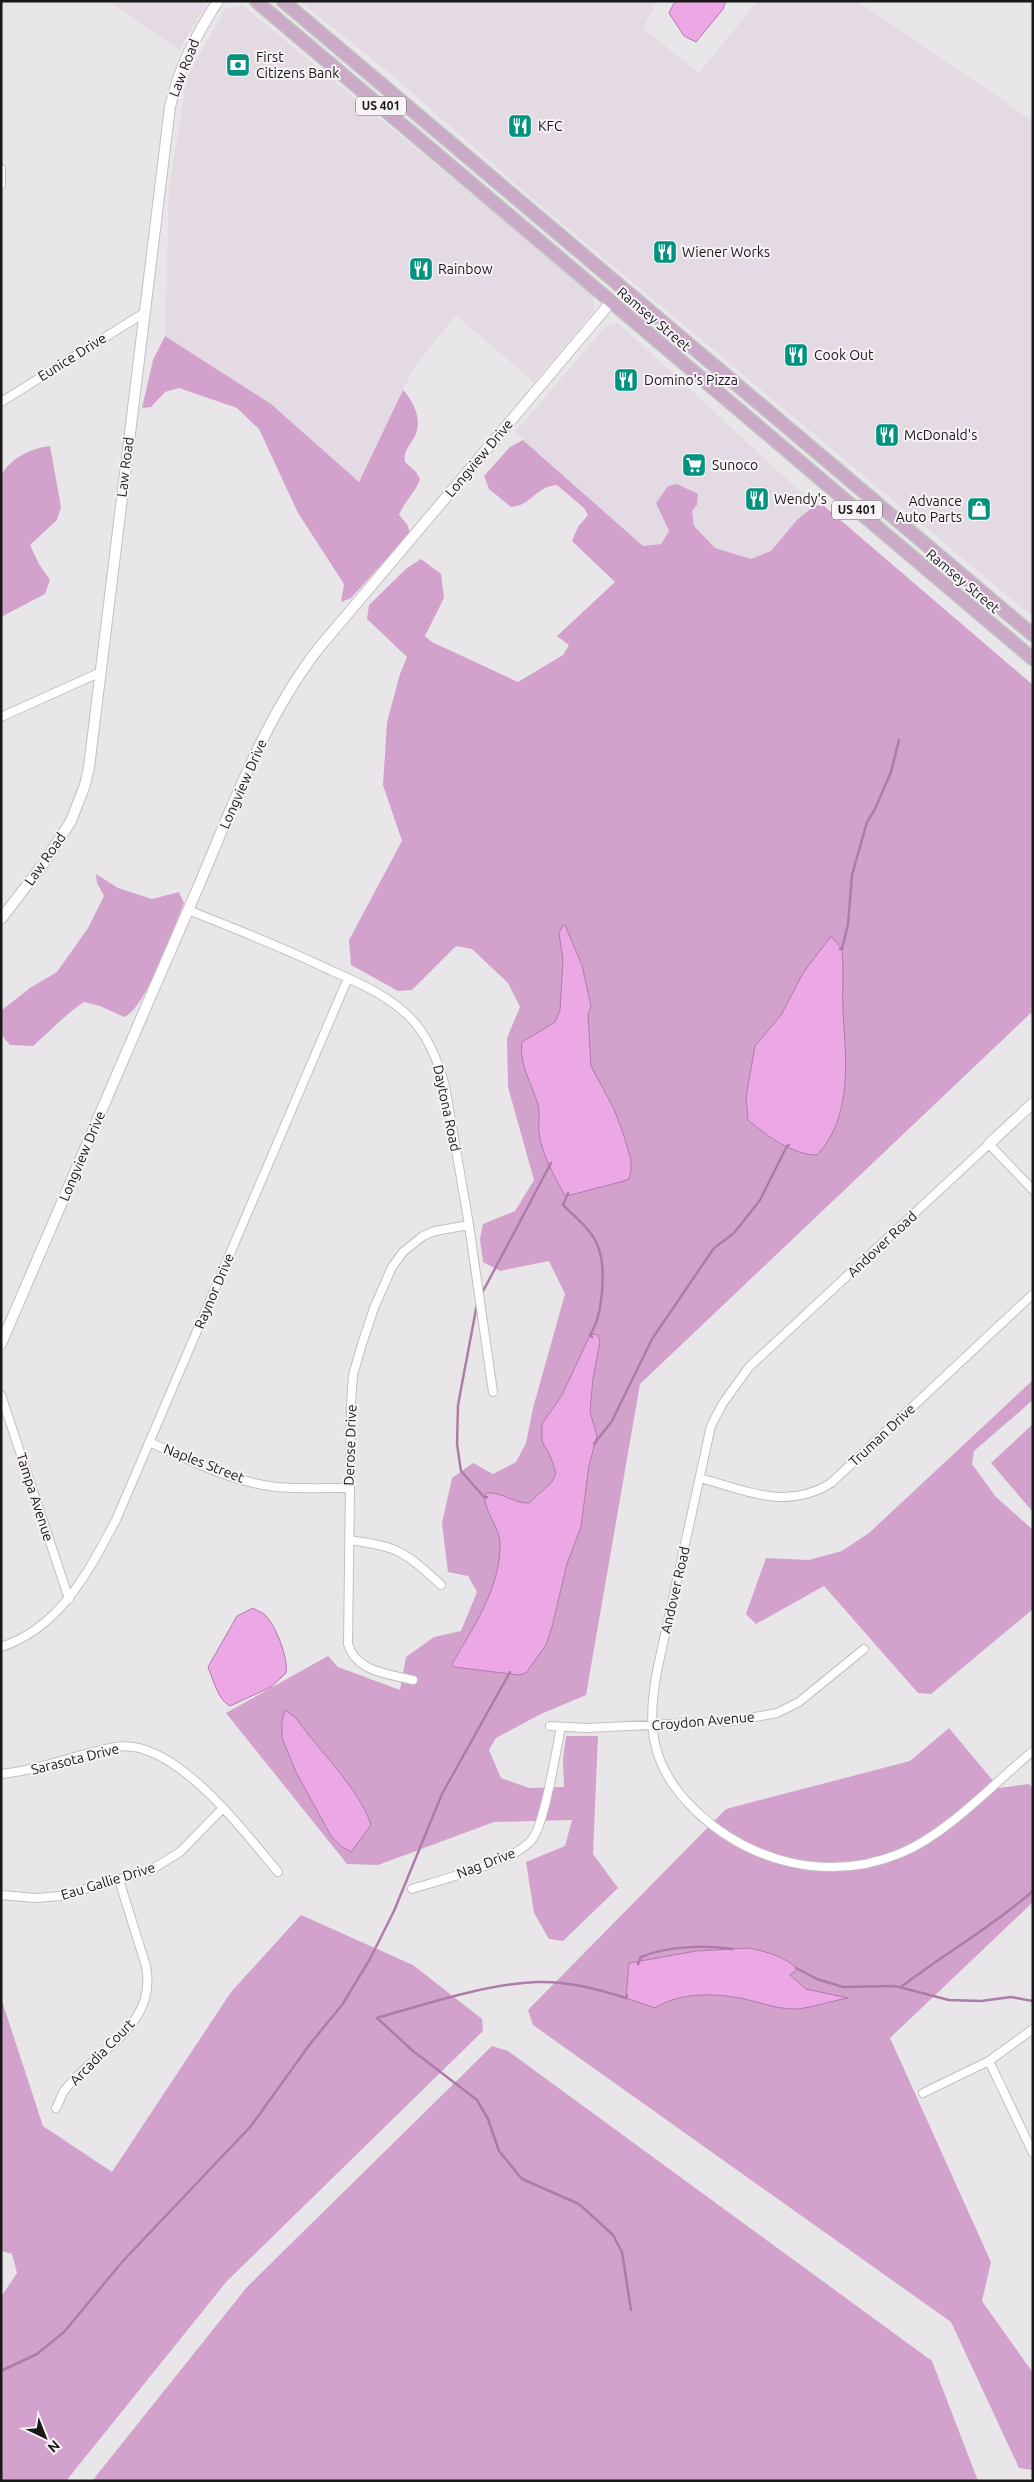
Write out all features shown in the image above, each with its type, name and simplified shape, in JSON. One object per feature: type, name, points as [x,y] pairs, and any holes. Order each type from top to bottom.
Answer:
[{"type":"main road","name":"Ramsey Street","points":[[256,1],[1033,659]]},
{"type":"main road","name":"Ramsey Street","points":[[283,1],[1033,634]]},
{"type":"main road","points":[[792,455],[796,434]]},
{"type":"main road","points":[[792,455],[809,445]]},
{"type":"street","name":"Law Road","points":[[1,919],[44,863],[77,809],[89,766],[172,98],[189,48],[218,1]]},
{"type":"street","points":[[1,169],[1,185]]},
{"type":"street","name":"Longview Drive","points":[[1,1344],[264,736],[297,677],[330,634],[611,302]]},
{"type":"street","name":"Eunice Drive","points":[[1,402],[144,313]]},
{"type":"street","points":[[1,717],[101,672]]},
{"type":"street","name":"Daytona Road","points":[[188,910],[293,952],[348,978],[401,1010],[415,1023],[435,1056],[444,1086],[469,1225],[493,1392]]},
{"type":"street","name":"Raynor Drive","points":[[1,1647],[31,1632],[47,1621],[70,1599],[90,1569],[116,1520],[348,978]]},
{"type":"street","name":"Andover Road","points":[[1033,1103],[749,1367],[723,1403],[711,1426],[657,1671],[653,1725],[654,1740],[669,1779],[689,1804],[709,1823],[740,1845],[763,1856],[800,1866],[846,1867],[877,1862],[919,1845],[950,1823],[1033,1752]]},
{"type":"street","points":[[989,1144],[1033,1190]]},
{"type":"street","name":"Derose Drive","points":[[413,1680],[362,1665],[350,1651],[349,1488],[353,1375],[374,1308],[392,1267],[403,1252],[423,1236],[447,1228],[469,1225]]},
{"type":"street","name":"Truman Drive","points":[[700,1478],[777,1498],[796,1498],[820,1490],[831,1483],[1033,1294]]},
{"type":"street","name":"Tampa Avenue","points":[[1,1394],[70,1599]]},
{"type":"street","name":"Naples Street","points":[[150,1442],[210,1469],[275,1487],[349,1488]]},
{"type":"street","points":[[349,1540],[381,1545],[404,1553],[441,1585]]},
{"type":"street","name":"Croydon Avenue","points":[[550,1726],[586,1728],[733,1721],[777,1713],[799,1702],[864,1649]]},
{"type":"street","name":"Nag Drive","points":[[412,1888],[466,1872],[519,1851],[527,1845],[534,1837],[542,1812],[561,1727]]},
{"type":"street","name":"Sarasota Drive","points":[[1,1774],[33,1769],[115,1747],[134,1746],[147,1749],[164,1758],[213,1796],[278,1872]]},
{"type":"street","name":"Eau Gallie Drive","points":[[1,1896],[48,1898],[151,1870],[178,1854],[223,1808]]},
{"type":"street","name":"Arcadia Court","points":[[56,2108],[64,2091],[128,2028],[142,2008],[147,1996],[148,1979],[146,1966],[119,1880]]},
{"type":"street","points":[[924,2093],[989,2061],[1033,2030]]},
{"type":"street","points":[[989,2061],[1033,2153]]},
{"type":"shaded area","points":[[109,1],[209,1],[179,50]]},
{"type":"shaded area","points":[[299,1],[657,1],[643,28],[699,73],[758,1],[857,1],[1033,121],[1033,617],[527,194],[390,73]]},
{"type":"shaded area","points":[[675,1],[726,1],[723,9],[696,42],[684,36],[669,13]]},
{"type":"shaded area","points":[[242,5],[594,295],[594,311],[534,382],[456,315],[414,367],[359,482],[271,404],[165,336],[169,188],[187,77],[225,9]]},
{"type":"shaded area","points":[[618,323],[815,505],[797,520],[771,551],[751,559],[715,548],[694,526],[692,511],[677,484],[668,486],[656,503],[669,531],[661,544],[643,546],[515,432],[605,327]]},
{"type":"shaded area","points":[[165,336],[271,404],[359,482],[403,390],[407,394],[416,410],[418,428],[405,454],[405,462],[416,472],[420,479],[399,515],[407,524],[410,533],[351,598],[341,602],[344,584],[298,513],[259,429],[237,408],[179,388],[165,392],[151,407],[142,408],[153,360]]},
{"type":"shaded area","points":[[523,440],[643,546],[661,544],[669,531],[656,503],[668,486],[677,484],[698,494],[697,505],[692,511],[694,526],[715,548],[751,559],[771,551],[797,520],[815,505],[824,506],[1033,685],[1033,1011],[640,1384],[586,1695],[541,1714],[496,1738],[489,1750],[501,1778],[529,1788],[564,1787],[563,1760],[566,1736],[598,1736],[593,1854],[618,1888],[563,1941],[549,1939],[534,1913],[526,1862],[565,1846],[572,1820],[494,1822],[378,1865],[347,1864],[226,1713],[328,1656],[338,1667],[400,1690],[406,1657],[434,1637],[461,1631],[477,1592],[468,1576],[448,1572],[442,1523],[452,1478],[473,1463],[493,1474],[516,1462],[526,1443],[533,1408],[565,1294],[549,1261],[500,1271],[483,1262],[480,1239],[483,1224],[515,1211],[534,1180],[508,1087],[507,1038],[520,1007],[508,983],[472,949],[456,946],[412,990],[398,991],[351,965],[349,940],[402,841],[383,785],[387,722],[400,674],[407,657],[367,619],[369,605],[407,568],[421,559],[441,574],[444,598],[425,636],[432,642],[518,682],[563,655],[569,645],[557,636],[615,582],[572,541],[578,527],[588,515],[584,508],[557,485],[544,489],[518,506],[511,507],[489,489],[484,476],[510,447]]},
{"type":"shaded area","points":[[50,446],[61,507],[57,520],[30,545],[39,564],[50,580],[45,594],[1,617],[1,476],[9,464],[21,455],[35,449]]},
{"type":"shaded area","points":[[96,874],[118,888],[152,899],[179,892],[184,903],[150,984],[133,1011],[124,1017],[100,1006],[84,1002],[33,1046],[10,1045],[1,1034],[2,1010],[30,988],[57,972],[88,928],[104,896],[97,883]]},
{"type":"shaded area","points":[[563,925],[565,925],[582,965],[591,1006],[588,1015],[591,1066],[614,1109],[631,1160],[629,1179],[567,1196],[556,1180],[543,1149],[539,1133],[538,1106],[522,1058],[522,1042],[555,1022],[560,1010],[563,960],[559,933]]},
{"type":"shaded area","points":[[831,936],[842,949],[845,1087],[837,1123],[829,1140],[817,1155],[798,1152],[789,1148],[755,1126],[748,1120],[746,1097],[755,1046],[781,1015],[803,973]]},
{"type":"shaded area","points":[[590,1335],[598,1335],[600,1342],[593,1378],[590,1412],[597,1436],[589,1465],[581,1527],[567,1564],[546,1645],[526,1673],[519,1675],[454,1667],[452,1664],[477,1621],[491,1591],[499,1559],[499,1537],[486,1504],[486,1493],[497,1494],[518,1502],[529,1503],[552,1482],[556,1473],[542,1441],[542,1424],[562,1395]]},
{"type":"shaded area","points":[[1033,1380],[1033,1400],[974,1451],[972,1464],[996,1497],[1033,1530],[1033,1609],[931,1694],[918,1693],[824,1586],[756,1624],[746,1614],[766,1558],[809,1560],[842,1551],[869,1533]]},
{"type":"shaded area","points":[[1033,1424],[1033,1512],[991,1463]]},
{"type":"shaded area","points":[[253,1608],[264,1614],[277,1633],[285,1659],[286,1673],[271,1687],[230,1706],[219,1694],[208,1667],[237,1616]]},
{"type":"shaded area","points":[[285,1710],[296,1718],[338,1770],[366,1811],[371,1825],[351,1852],[342,1847],[331,1836],[296,1772],[282,1738],[282,1721]]},
{"type":"shaded area","points":[[949,1728],[999,1788],[1029,1784],[1033,1789],[1033,1902],[890,2038],[991,2262],[982,2301],[1033,2373],[1033,2470],[1019,2468],[951,2322],[533,2025],[528,2010],[726,1809],[910,1761]]},
{"type":"shaded area","points":[[301,1915],[413,1965],[482,2019],[483,2031],[227,2281],[66,2481],[1,2481],[1,2297],[17,2273],[12,2254],[1,2251],[1,1998],[43,2126],[112,2172],[231,1992]]},
{"type":"shaded area","points":[[749,1948],[775,1955],[787,1961],[798,1969],[790,1975],[806,1989],[848,1998],[808,2007],[789,2009],[749,2000],[713,1995],[689,1996],[666,2002],[655,2008],[626,1998],[629,1963],[696,1951]]},
{"type":"shaded area","points":[[492,2046],[508,2051],[932,2361],[978,2481],[92,2481],[247,2287]]},
{"type":"waterway","points":[[840,949],[842,949],[848,924],[852,875],[867,822],[875,809],[891,772],[899,740]]},
{"type":"waterway","points":[[594,1444],[612,1421],[652,1339],[714,1248],[734,1233],[760,1200],[789,1145]]},
{"type":"waterway","points":[[481,1295],[551,1163]]},
{"type":"waterway","points":[[568,1193],[563,1205],[590,1233],[600,1253],[603,1277],[601,1303],[590,1335],[592,1337]]},
{"type":"waterway","points":[[477,1304],[458,1405],[457,1444],[461,1471],[484,1497],[487,1497]]},
{"type":"waterway","points":[[1,2371],[37,2354],[64,2332],[122,2262],[251,2126],[310,2044],[342,2005],[370,1959],[394,1911],[442,1794],[510,1672]]},
{"type":"waterway","points":[[901,1987],[1001,1917],[1033,1891]]},
{"type":"waterway","points":[[638,1964],[641,1957],[651,1953],[674,1949],[698,1947],[732,1949]]},
{"type":"waterway","points":[[796,1968],[817,1979],[843,1987],[895,1986],[949,2000],[981,2001],[1011,1997],[1033,2001]]},
{"type":"waterway","points":[[377,2018],[498,1986],[537,1982],[571,1984],[626,1998],[627,1995]]},
{"type":"waterway","points":[[377,2018],[413,2051],[477,2100],[488,2119],[499,2151],[522,2179],[579,2204],[613,2235],[622,2252],[631,2310]]},
{"type":"place","name":"First Citizens Bank","points":[[238,65]]},
{"type":"place","name":"KFC","points":[[520,126]]},
{"type":"place","name":"Wiener Works","points":[[665,252]]},
{"type":"place","name":"Rainbow","points":[[421,269]]},
{"type":"place","name":"Cook Out","points":[[796,355]]},
{"type":"place","name":"Domino's Pizza","points":[[626,380]]},
{"type":"place","name":"McDonald's","points":[[887,435]]},
{"type":"place","name":"Sunoco","points":[[694,465]]},
{"type":"place","name":"Wendy's","points":[[757,499]]},
{"type":"place","name":"Advance Auto Parts","points":[[979,509]]}]
